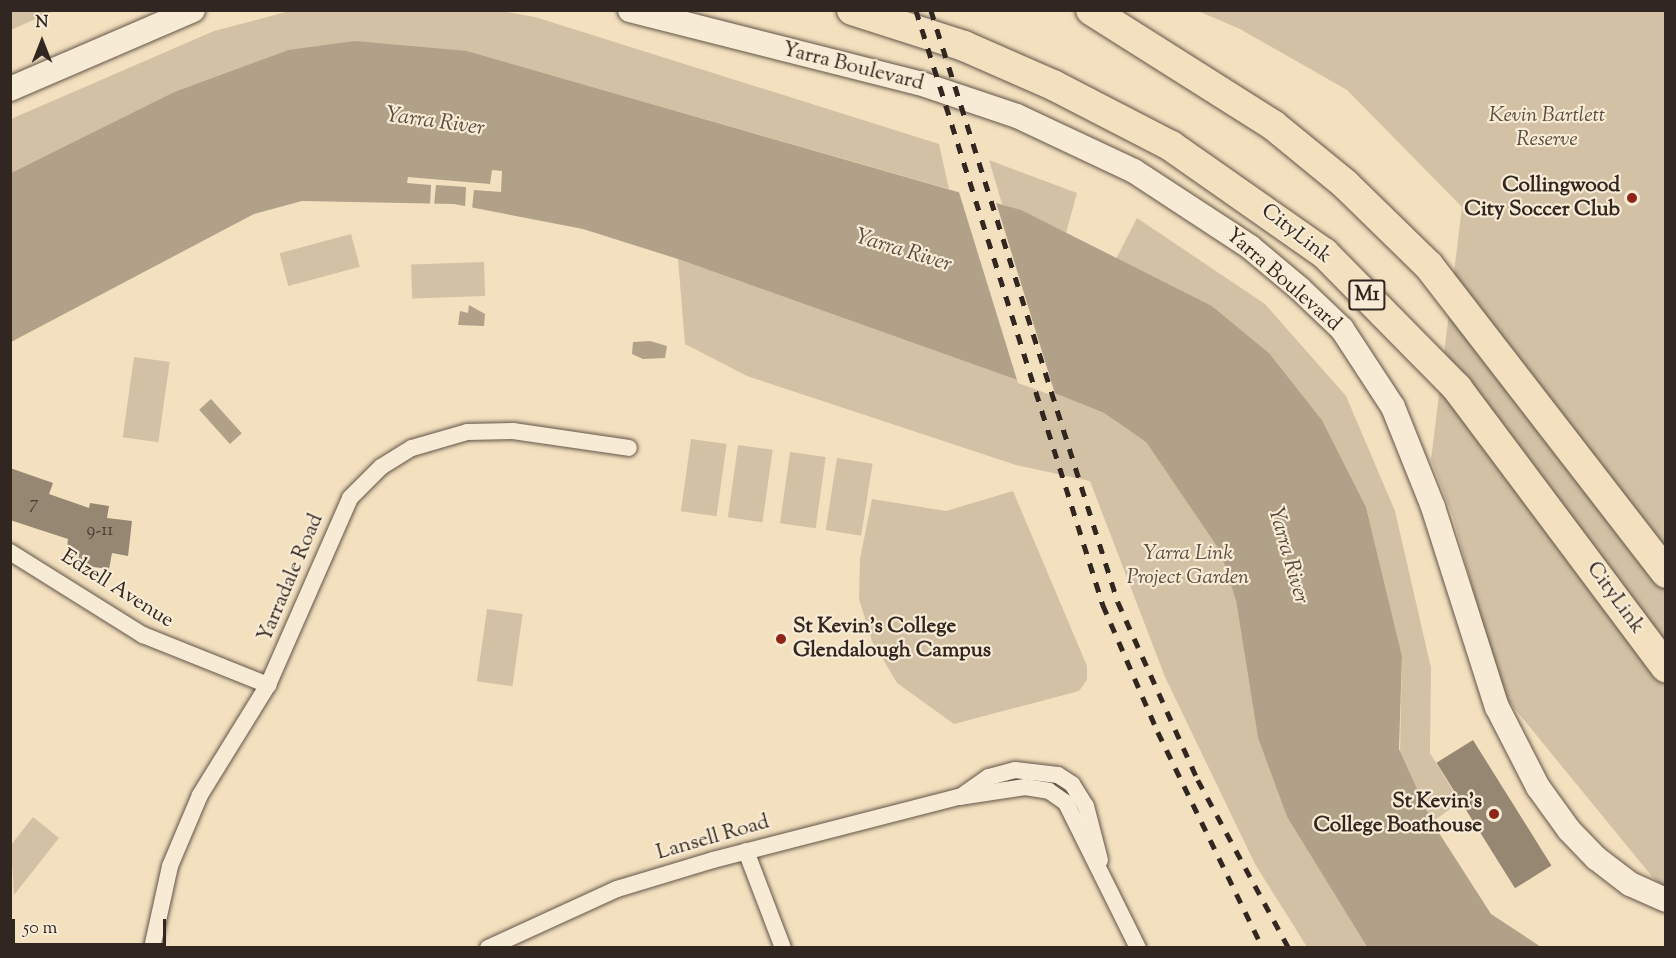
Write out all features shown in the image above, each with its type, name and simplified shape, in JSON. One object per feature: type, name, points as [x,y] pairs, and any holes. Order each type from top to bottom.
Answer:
[{"type":"highway","name":"CityLink","points":[[852,10],[964,46],[1055,86],[1171,146],[1324,253],[1457,388],[1665,667]]},
{"type":"highway","points":[[1091,10],[1273,125],[1345,184],[1429,266],[1665,573]]},
{"type":"street","points":[[10,88],[192,10]]},
{"type":"street","name":"Yarra Boulevard","points":[[630,10],[919,83],[1017,116],[1134,171],[1250,247],[1342,329],[1393,407],[1433,507],[1497,707],[1538,787],[1569,830],[1596,858],[1630,884],[1665,900]]},
{"type":"street","name":"Yarradale Road","points":[[152,948],[170,866],[200,795],[268,685],[350,498],[381,467],[439,438],[478,431],[513,431],[629,448]]},
{"type":"street","name":"Edzell Avenue","points":[[10,552],[143,636],[268,685]]},
{"type":"street","name":"Lansell Road","points":[[959,797],[989,777],[1016,770],[1046,771],[1072,784],[1096,831],[1101,867]]},
{"type":"street","name":"Lansell Road","points":[[488,948],[617,889],[746,851],[959,797],[1026,787],[1059,796],[1101,867]]},
{"type":"street","points":[[746,851],[783,948]]},
{"type":"street","points":[[1101,867],[1138,948]]},
{"type":"green space","points":[[11,10],[53,10],[53,11],[11,30]]},
{"type":"green space","points":[[496,10],[535,17],[939,144],[949,189],[467,51],[288,50],[174,92],[11,173],[11,119],[214,31],[290,11]]},
{"type":"green space","name":"Kevin Bartlett Reserve","points":[[1198,11],[1665,11],[1665,887],[1659,885],[1501,692],[1453,517],[1431,460],[1462,207],[1347,90],[1240,29]]},
{"type":"green space","points":[[989,160],[1077,193],[1066,233],[1002,204]]},
{"type":"green space","points":[[1137,218],[1265,304],[1346,396],[1395,511],[1431,668],[1430,753],[1460,802],[1432,822],[1400,753],[1402,656],[1366,507],[1322,420],[1269,353],[1212,306],[1116,259]]},
{"type":"green space","points":[[351,234],[360,267],[288,286],[280,253]]},
{"type":"green space","name":"Yarra Link Project Garden","points":[[678,259],[1062,396],[1104,413],[1146,442],[1220,551],[1236,601],[1258,738],[1287,817],[1367,947],[1307,947],[1255,864],[1165,677],[1090,481],[1016,465],[747,376],[685,344]]},
{"type":"green space","points":[[484,262],[485,296],[412,299],[411,265]]},
{"type":"green space","points":[[134,357],[170,362],[158,442],[123,437]]},
{"type":"green space","points":[[691,439],[727,444],[716,516],[681,511]]},
{"type":"green space","points":[[738,445],[773,450],[762,522],[728,517]]},
{"type":"green space","points":[[790,452],[826,457],[816,528],[780,523]]},
{"type":"green space","points":[[837,458],[873,464],[861,536],[826,530]]},
{"type":"green space","points":[[1013,491],[1087,666],[1087,680],[1079,691],[954,724],[897,683],[872,641],[859,599],[860,559],[872,499],[946,511]]},
{"type":"green space","points":[[487,609],[523,614],[512,686],[477,681]]},
{"type":"green space","points":[[33,817],[59,838],[14,895],[11,845]]},
{"type":"water","name":"Yarra River","points":[[355,41],[467,51],[1021,210],[1212,306],[1269,353],[1322,420],[1366,507],[1402,656],[1399,749],[1432,822],[1491,914],[1541,947],[1367,947],[1287,817],[1258,738],[1236,601],[1220,551],[1146,442],[1104,413],[1062,396],[678,259],[583,229],[454,204],[302,201],[254,214],[11,342],[11,173],[174,92],[288,50]]},
{"type":"water","points":[[469,305],[485,314],[484,326],[458,325],[460,311],[468,313]]},
{"type":"water","points":[[650,341],[667,346],[665,358],[643,359],[632,354],[633,342]]},
{"type":"water","points":[[211,399],[242,433],[230,444],[199,410]]},
{"type":"pier","points":[[492,170],[502,171],[501,192],[474,190],[472,209],[465,208],[466,187],[436,185],[434,206],[430,206],[431,185],[407,183],[408,177],[490,184]]},
{"type":"pier","points":[[958,189],[995,199],[1056,397],[1018,383]]},
{"type":"building","points":[[10,468],[53,483],[49,494],[89,508],[90,503],[109,506],[107,518],[132,521],[128,556],[112,553],[109,569],[78,565],[79,555],[70,554],[67,548],[68,539],[10,520]]},
{"type":"building","name":"St Kevin's College Boathouse","points":[[1473,740],[1551,866],[1515,888],[1437,763]]},
{"type":"railway","points":[[916,10],[1103,605],[1158,732],[1263,948]]},
{"type":"railway","points":[[931,10],[1118,602],[1198,780],[1289,948]]},
{"type":"place","name":"Collingwood City Soccer Club","points":[[1632,198]]},
{"type":"place","name":"St Kevin's College Glendalough Campus","points":[[781,639]]},
{"type":"place","name":"St Kevin's College Boathouse","points":[[1494,814]]}]
